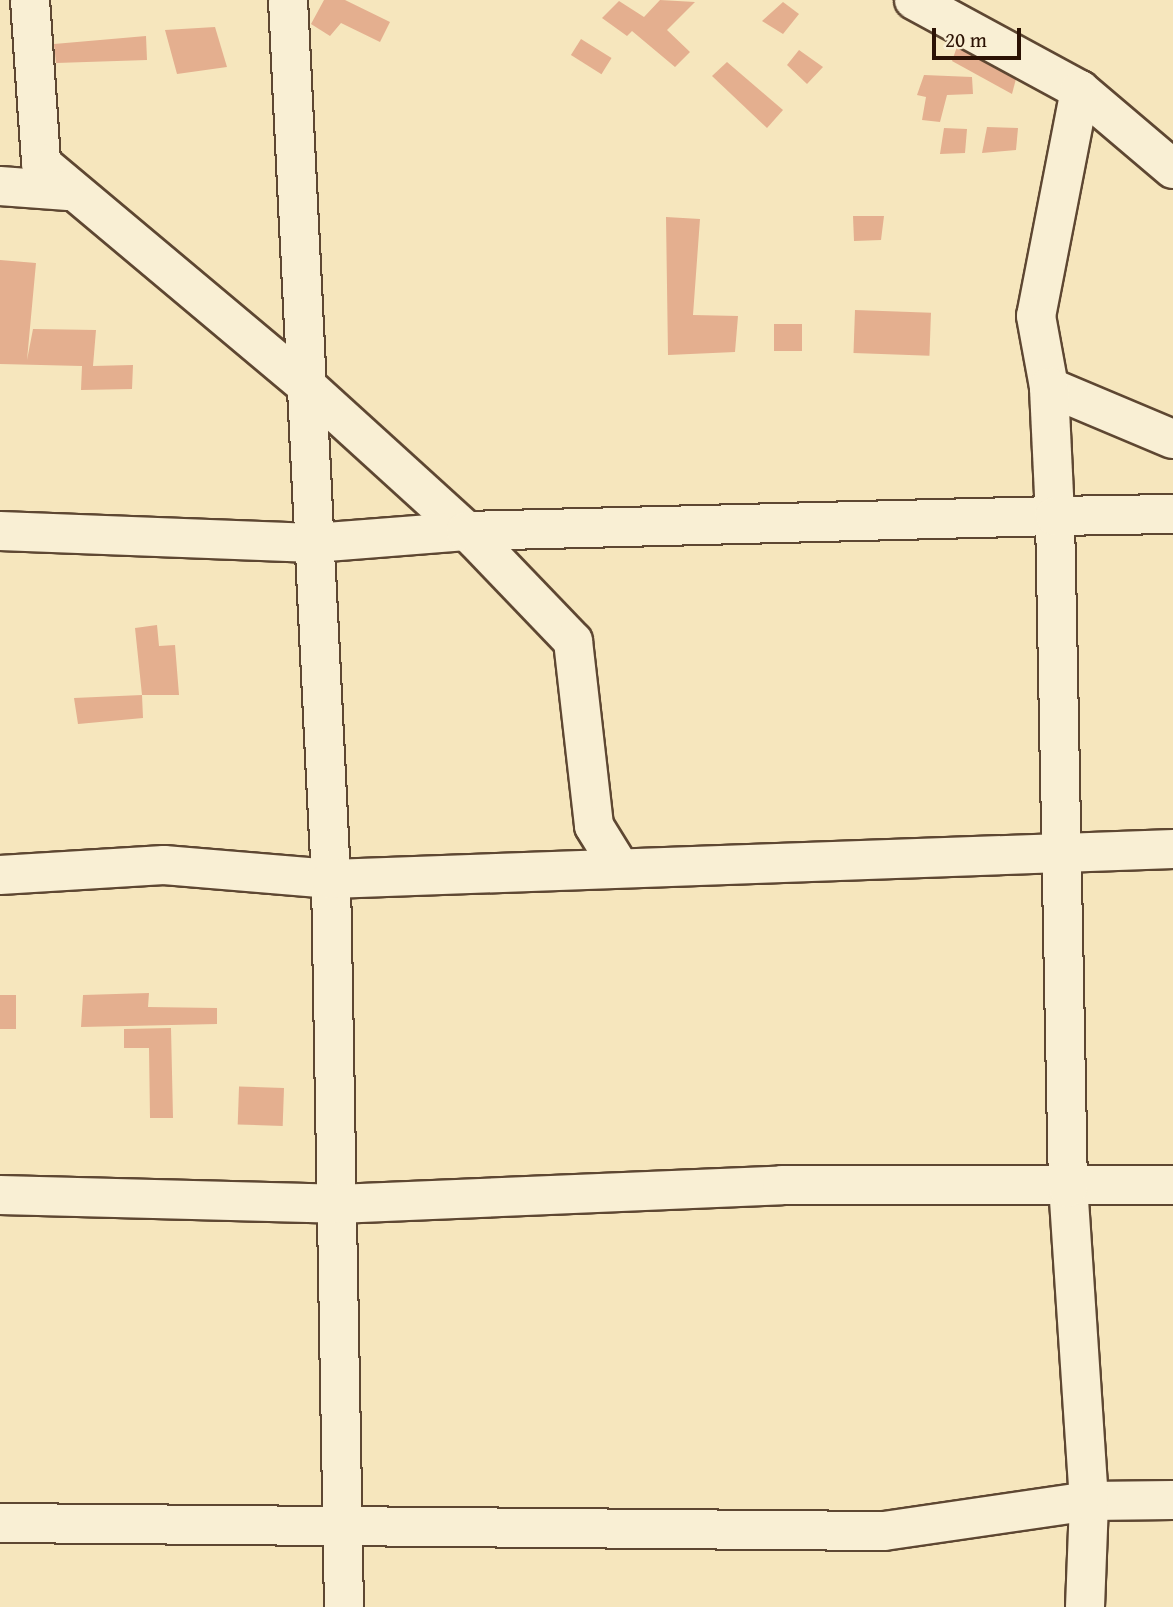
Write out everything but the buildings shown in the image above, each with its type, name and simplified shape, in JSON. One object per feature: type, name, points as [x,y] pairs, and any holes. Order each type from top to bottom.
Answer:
[{"type":"street","points":[[30,0],[41,163],[68,191],[307,386],[466,531],[573,641],[594,826],[620,868]]},
{"type":"street","points":[[288,0],[331,879],[344,1607]]},
{"type":"street","points":[[914,0],[1080,90],[1173,169]]},
{"type":"street","points":[[1080,90],[1036,316],[1049,387],[1055,516],[1057,851],[1068,1188],[1089,1501],[1085,1607]]},
{"type":"street","points":[[0,186],[68,191]]},
{"type":"street","points":[[1049,387],[1173,439]]},
{"type":"street","points":[[0,531],[314,543],[466,531],[1173,514]]},
{"type":"street","points":[[0,875],[164,865],[331,879],[1057,851],[1173,849]]},
{"type":"street","points":[[0,1195],[337,1204],[782,1185],[1068,1188],[1173,1185]]},
{"type":"street","points":[[0,1523],[884,1531],[1089,1501],[1173,1500]]}]
